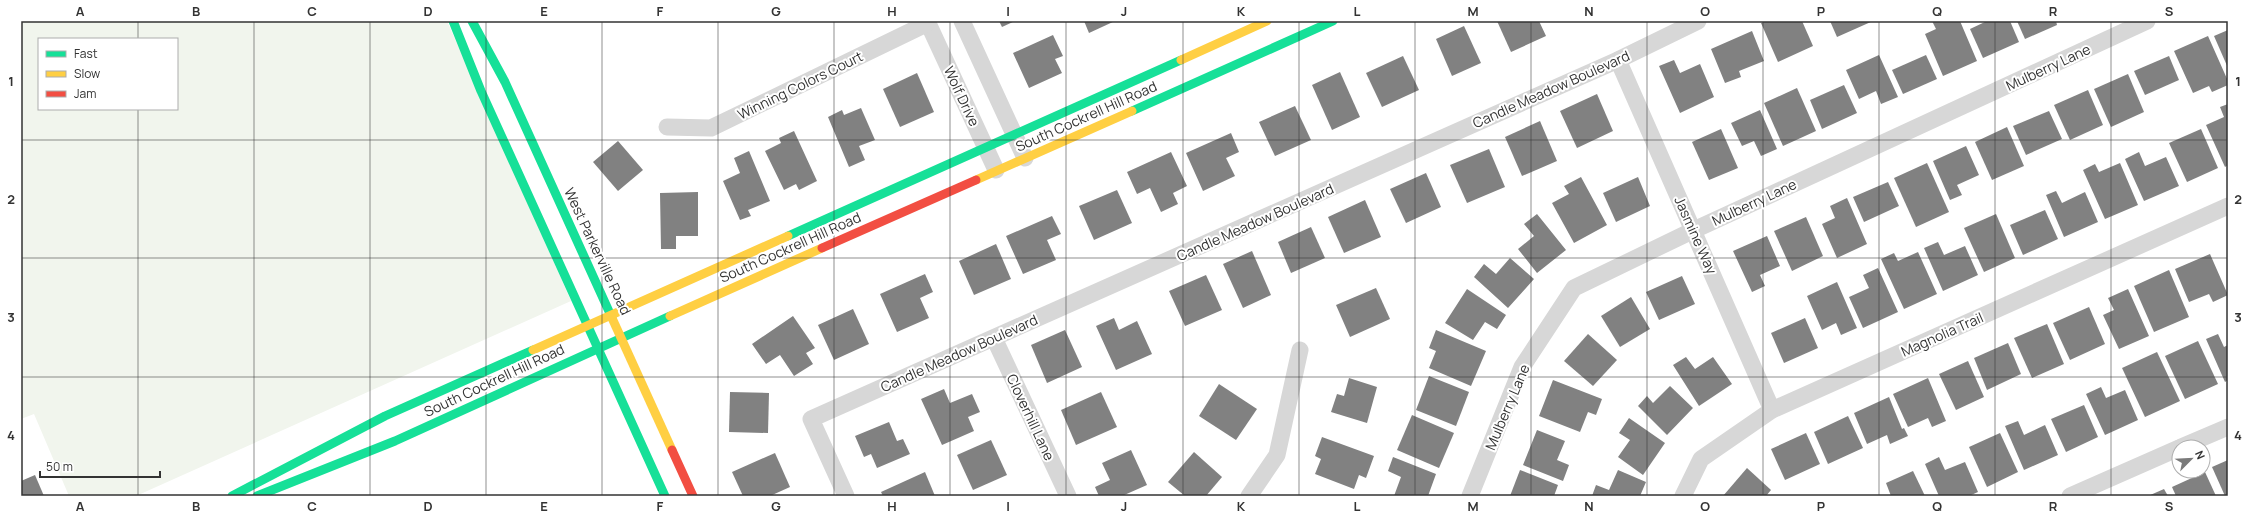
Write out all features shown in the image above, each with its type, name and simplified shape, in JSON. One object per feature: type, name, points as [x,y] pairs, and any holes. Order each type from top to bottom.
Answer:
[{"type":"main road","points":[[453,21],[481,91],[665,496]]},
{"type":"main road","name":"West Parkerville Road","points":[[472,21],[505,82],[693,496]]},
{"type":"main road","name":"South Cockrell Hill Road","points":[[232,496],[385,416],[1267,21]]},
{"type":"main road","name":"South Cockrell Hill Road","points":[[257,496],[395,441],[622,337],[1333,21]]},
{"type":"street","points":[[962,21],[1025,158]]},
{"type":"street","name":"Candle Meadow Boulevard","points":[[846,496],[811,419],[1618,60],[1698,21]]},
{"type":"street","name":"Mulberry Lane","points":[[1470,496],[1522,367],[1574,288],[1694,230],[2147,21]]},
{"type":"street","name":"Winning Colors Court","points":[[667,128],[711,128],[928,22]]},
{"type":"street","name":"Wolf Drive","points":[[928,22],[996,170]]},
{"type":"street","name":"Jasmine Way","points":[[1618,60],[1772,410]]},
{"type":"street","name":"Magnolia Trail","points":[[1683,496],[1701,459],[1772,410],[2228,206]]},
{"type":"street","name":"Cloverhill Lane","points":[[994,338],[1068,496]]},
{"type":"street","points":[[1249,496],[1277,455],[1300,350]]},
{"type":"street","points":[[2200,439],[2228,426]]},
{"type":"street","points":[[2070,496],[2171,452]]},
{"type":"shaded area","points":[[21,21],[447,21],[571,301],[136,496],[69,496],[34,414],[21,419]]},
{"type":"building","points":[[999,21],[1015,21],[1002,27]]},
{"type":"building","points":[[1084,21],[1115,21],[1089,33]]},
{"type":"building","points":[[1497,21],[1539,21],[1546,36],[1511,52]]},
{"type":"building","points":[[1766,21],[1802,21],[1813,46],[1778,62],[1761,23]]},
{"type":"building","points":[[1830,21],[1873,21],[1837,37]]},
{"type":"building","points":[[1932,21],[1960,21],[1977,61],[1943,76],[1925,34],[1936,29]]},
{"type":"building","points":[[1987,21],[2010,21],[2019,42],[1983,58],[1970,29]]},
{"type":"building","points":[[2017,21],[2056,21],[2057,25],[2025,39]]},
{"type":"building","points":[[1464,26],[1481,63],[1452,76],[1436,39]]},
{"type":"building","points":[[2228,30],[2228,68],[2214,36]]},
{"type":"building","points":[[1752,31],[1764,61],[1739,71],[1741,77],[1725,83],[1711,49]]},
{"type":"building","points":[[1053,35],[1063,56],[1055,59],[1062,73],[1029,88],[1013,53]]},
{"type":"building","points":[[2208,36],[2228,81],[2228,85],[2212,92],[2209,86],[2193,93],[2174,51]]},
{"type":"building","points":[[1879,55],[1898,97],[1881,104],[1876,91],[1859,99],[1846,70]]},
{"type":"building","points":[[1926,55],[1937,79],[1903,94],[1892,70]]},
{"type":"building","points":[[1403,56],[1419,90],[1382,107],[1366,73]]},
{"type":"building","points":[[2169,56],[2179,80],[2145,95],[2134,71]]},
{"type":"building","points":[[1674,60],[1680,73],[1700,64],[1714,97],[1680,113],[1659,66]]},
{"type":"building","points":[[1340,72],[1360,117],[1332,130],[1312,85]]},
{"type":"building","points":[[917,73],[934,112],[900,127],[883,89]]},
{"type":"building","points":[[2128,74],[2144,112],[2111,127],[2094,89]]},
{"type":"building","points":[[1844,85],[1857,113],[1822,129],[1810,100]]},
{"type":"building","points":[[1797,88],[1816,131],[1783,146],[1764,103]]},
{"type":"building","points":[[2088,90],[2103,125],[2070,140],[2054,105]]},
{"type":"building","points":[[1597,94],[1613,131],[1577,148],[1560,111]]},
{"type":"building","points":[[2228,104],[2228,165],[2225,167],[2206,125],[2224,117],[2220,107]]},
{"type":"building","points":[[1295,106],[1311,140],[1275,156],[1259,122]]},
{"type":"building","points":[[861,108],[875,140],[859,146],[865,160],[849,167],[828,117],[842,110],[844,115]]},
{"type":"building","points":[[1760,110],[1777,149],[1761,156],[1754,141],[1742,146],[1731,123]]},
{"type":"building","points":[[2049,111],[2062,139],[2026,155],[2013,126]]},
{"type":"building","points":[[1540,121],[1557,161],[1522,176],[1505,137]]},
{"type":"building","points":[[2007,127],[2024,166],[1992,180],[1975,142]]},
{"type":"building","points":[[1721,129],[1738,168],[1709,180],[1692,142]]},
{"type":"building","points":[[2201,129],[2218,168],[2187,182],[2169,143]]},
{"type":"building","points":[[794,131],[817,181],[799,190],[796,184],[784,190],[765,151],[781,143],[779,138]]},
{"type":"building","points":[[1231,133],[1239,152],[1226,158],[1235,176],[1203,191],[1186,153]]},
{"type":"building","points":[[618,141],[643,170],[618,191],[593,162]]},
{"type":"building","points":[[1966,146],[1979,175],[1957,185],[1962,195],[1950,200],[1933,161]]},
{"type":"building","points":[[1489,149],[1505,187],[1467,203],[1450,165]]},
{"type":"building","points":[[749,151],[770,201],[748,210],[751,216],[740,220],[723,181],[740,173],[734,158]]},
{"type":"building","points":[[1171,152],[1187,186],[1173,193],[1178,204],[1161,212],[1150,188],[1137,194],[1127,172]]},
{"type":"building","points":[[2139,152],[2145,166],[2166,157],[2179,186],[2144,201],[2125,159]]},
{"type":"building","points":[[1927,163],[1949,212],[1916,227],[1894,178]]},
{"type":"building","points":[[2120,163],[2138,205],[2105,219],[2083,170],[2095,164],[2099,172]]},
{"type":"building","points":[[1426,173],[1441,207],[1406,223],[1390,189]]},
{"type":"building","points":[[1581,177],[1607,225],[1574,243],[1552,203],[1569,194],[1564,186]]},
{"type":"building","points":[[1638,177],[1650,206],[1616,222],[1603,193]]},
{"type":"building","points":[[1888,182],[1899,206],[1864,222],[1853,197]]},
{"type":"building","points":[[1117,190],[1132,223],[1094,240],[1079,206]]},
{"type":"building","points":[[2056,191],[2062,203],[2085,192],[2098,222],[2064,237],[2046,195]]},
{"type":"building","points":[[698,192],[698,236],[676,236],[676,249],[661,249],[660,193]]},
{"type":"building","points":[[1847,198],[1867,244],[1837,258],[1822,224],[1835,218],[1830,206]]},
{"type":"building","points":[[1365,200],[1381,237],[1344,253],[1328,217]]},
{"type":"building","points":[[2045,210],[2058,239],[2023,255],[2010,225]]},
{"type":"building","points":[[1537,214],[1566,250],[1537,273],[1518,249],[1534,236],[1524,224]]},
{"type":"building","points":[[1996,214],[2015,258],[1984,272],[1964,228]]},
{"type":"building","points":[[1052,216],[1061,234],[1047,240],[1056,260],[1023,274],[1006,236]]},
{"type":"building","points":[[1806,217],[1823,256],[1792,271],[1774,231]]},
{"type":"building","points":[[1311,227],[1325,258],[1291,273],[1278,242]]},
{"type":"building","points":[[1767,236],[1780,266],[1760,275],[1765,286],[1752,292],[1733,251]]},
{"type":"building","points":[[1938,242],[1944,255],[1965,246],[1978,275],[1943,291],[1924,248]]},
{"type":"building","points":[[996,244],[1011,279],[974,295],[959,261]]},
{"type":"building","points":[[1252,251],[1271,295],[1243,308],[1223,264]]},
{"type":"building","points":[[1918,252],[1937,294],[1904,309],[1881,259],[1894,253],[1898,261]]},
{"type":"building","points":[[2210,254],[2228,295],[2213,302],[2209,294],[2189,302],[2175,269]]},
{"type":"building","points":[[1510,258],[1534,279],[1508,308],[1474,277],[1484,264],[1496,274]]},
{"type":"building","points":[[1878,268],[1898,312],[1863,328],[1849,297],[1869,288],[1863,275]]},
{"type":"building","points":[[2169,270],[2189,317],[2154,332],[2134,286]]},
{"type":"building","points":[[925,274],[933,292],[920,298],[929,318],[897,332],[880,294]]},
{"type":"building","points":[[1206,275],[1222,310],[1185,326],[1169,291]]},
{"type":"building","points":[[1682,276],[1695,304],[1659,320],[1646,292]]},
{"type":"building","points":[[1837,282],[1857,328],[1841,335],[1836,323],[1822,330],[1807,296]]},
{"type":"building","points":[[1376,288],[1390,319],[1350,337],[1336,305]]},
{"type":"building","points":[[1467,289],[1506,315],[1497,329],[1485,322],[1473,340],[1445,323]]},
{"type":"building","points":[[2128,289],[2149,336],[2119,349],[2103,315],[2114,310],[2108,298]]},
{"type":"building","points":[[1631,297],[1650,329],[1620,347],[1601,316]]},
{"type":"building","points":[[2089,307],[2105,344],[2070,360],[2053,323]]},
{"type":"building","points":[[853,309],[869,344],[834,360],[818,325]]},
{"type":"building","points":[[793,316],[815,348],[806,353],[813,364],[794,376],[780,355],[766,364],[752,344]]},
{"type":"building","points":[[1114,318],[1119,330],[1137,321],[1152,354],[1116,370],[1096,326]]},
{"type":"building","points":[[1805,318],[1818,348],[1784,363],[1771,333]]},
{"type":"building","points":[[2047,324],[2064,364],[2032,378],[2014,338]]},
{"type":"building","points":[[1065,330],[1082,367],[1047,383],[1031,345]]},
{"type":"building","points":[[1436,330],[1486,351],[1471,386],[1429,368],[1436,351],[1429,348]]},
{"type":"building","points":[[1588,334],[1617,360],[1593,386],[1564,361]]},
{"type":"building","points":[[2218,334],[2224,347],[2228,345],[2228,380],[2225,382],[2206,339]]},
{"type":"building","points":[[2198,341],[2218,384],[2185,399],[2165,356]]},
{"type":"building","points":[[2008,343],[2021,374],[1987,390],[1974,358]]},
{"type":"building","points":[[2157,352],[2180,401],[2145,417],[2122,368]]},
{"type":"building","points":[[1686,357],[1695,369],[1713,357],[1732,384],[1699,406],[1673,365]]},
{"type":"building","points":[[1968,361],[1984,397],[1956,410],[1939,374]]},
{"type":"building","points":[[1429,376],[1469,392],[1456,426],[1416,410]]},
{"type":"building","points":[[1349,378],[1377,387],[1367,423],[1331,412],[1337,394],[1344,396]]},
{"type":"building","points":[[1928,378],[1946,421],[1932,427],[1928,418],[1908,427],[1893,394]]},
{"type":"building","points":[[1553,380],[1602,399],[1596,415],[1588,412],[1580,432],[1539,416]]},
{"type":"building","points":[[1219,384],[1257,409],[1236,440],[1199,416]]},
{"type":"building","points":[[1670,386],[1693,408],[1667,435],[1638,406],[1647,396],[1653,403]]},
{"type":"building","points":[[2101,387],[2106,398],[2125,390],[2138,420],[2105,435],[2086,394]]},
{"type":"building","points":[[944,389],[950,403],[972,394],[980,412],[968,417],[974,431],[942,445],[921,399]]},
{"type":"building","points":[[730,392],[769,393],[768,433],[729,432]]},
{"type":"building","points":[[1101,392],[1117,427],[1076,445],[1061,410]]},
{"type":"building","points":[[1889,397],[1902,429],[1904,428],[1908,436],[1890,444],[1887,435],[1867,444],[1854,413]]},
{"type":"building","points":[[2084,405],[2098,437],[2066,452],[2051,419]]},
{"type":"building","points":[[1412,415],[1454,433],[1439,468],[1397,450]]},
{"type":"building","points":[[1848,416],[1863,448],[1828,464],[1814,432]]},
{"type":"building","points":[[1629,418],[1665,443],[1643,475],[1618,457],[1630,440],[1619,433]]},
{"type":"building","points":[[2018,421],[2024,435],[2045,425],[2058,455],[2024,470],[2005,426]]},
{"type":"building","points":[[889,422],[897,441],[903,439],[910,454],[877,468],[871,454],[864,457],[855,436]]},
{"type":"building","points":[[1537,430],[1565,441],[1557,460],[1569,465],[1563,481],[1523,465]]},
{"type":"building","points":[[1806,433],[1820,464],[1785,480],[1771,449]]},
{"type":"building","points":[[2000,433],[2018,472],[1987,487],[1969,447]]},
{"type":"building","points":[[1322,437],[1374,456],[1366,478],[1359,475],[1354,489],[1315,474],[1321,459],[1315,456]]},
{"type":"building","points":[[991,440],[1007,475],[973,490],[957,455]]},
{"type":"building","points":[[1131,450],[1147,485],[1122,496],[1099,496],[1095,487],[1110,480],[1102,463]]},
{"type":"building","points":[[1194,452],[1222,477],[1206,496],[1185,496],[1168,482]]},
{"type":"building","points":[[775,453],[790,487],[770,496],[743,496],[732,472]]},
{"type":"building","points":[[1393,457],[1436,474],[1428,496],[1394,496],[1401,477],[1388,471]]},
{"type":"building","points":[[1939,457],[1945,470],[1965,462],[1978,492],[1969,496],[1939,496],[1925,464]]},
{"type":"building","points":[[2228,460],[2228,496],[2225,496],[2212,467]]},
{"type":"building","points":[[1747,468],[1771,490],[1766,496],[1723,496]]},
{"type":"building","points":[[1520,470],[1558,485],[1554,496],[1510,496]]},
{"type":"building","points":[[1618,470],[1646,482],[1640,496],[1592,496],[1596,485],[1609,490]]},
{"type":"building","points":[[1913,471],[1925,496],[1891,496],[1886,483]]},
{"type":"building","points":[[925,472],[935,496],[883,496],[881,492]]},
{"type":"building","points":[[35,475],[44,496],[21,496],[21,481]]},
{"type":"building","points":[[2190,479],[2208,479],[2216,496],[2176,496],[2172,487]]},
{"type":"building","points":[[2164,489],[2168,496],[2148,496]]},
{"type":"traffic: fast","points":[[453,21],[481,91],[665,496]]},
{"type":"traffic: fast","points":[[472,21],[505,82],[612,318]]},
{"type":"traffic: fast","points":[[1132,111],[1333,21]]},
{"type":"traffic: fast","points":[[788,236],[1181,60]]},
{"type":"traffic: fast","points":[[257,496],[395,441],[670,316]]},
{"type":"traffic: fast","points":[[232,496],[385,416],[533,350]]},
{"type":"traffic: slow","points":[[1181,60],[1267,21]]},
{"type":"traffic: slow","points":[[976,180],[1132,111]]},
{"type":"traffic: slow","points":[[533,350],[788,236]]},
{"type":"traffic: slow","points":[[670,316],[822,248]]},
{"type":"traffic: slow","points":[[612,318],[672,450]]},
{"type":"traffic: jam","points":[[822,248],[976,180]]},
{"type":"traffic: jam","points":[[672,450],[693,496]]}]
